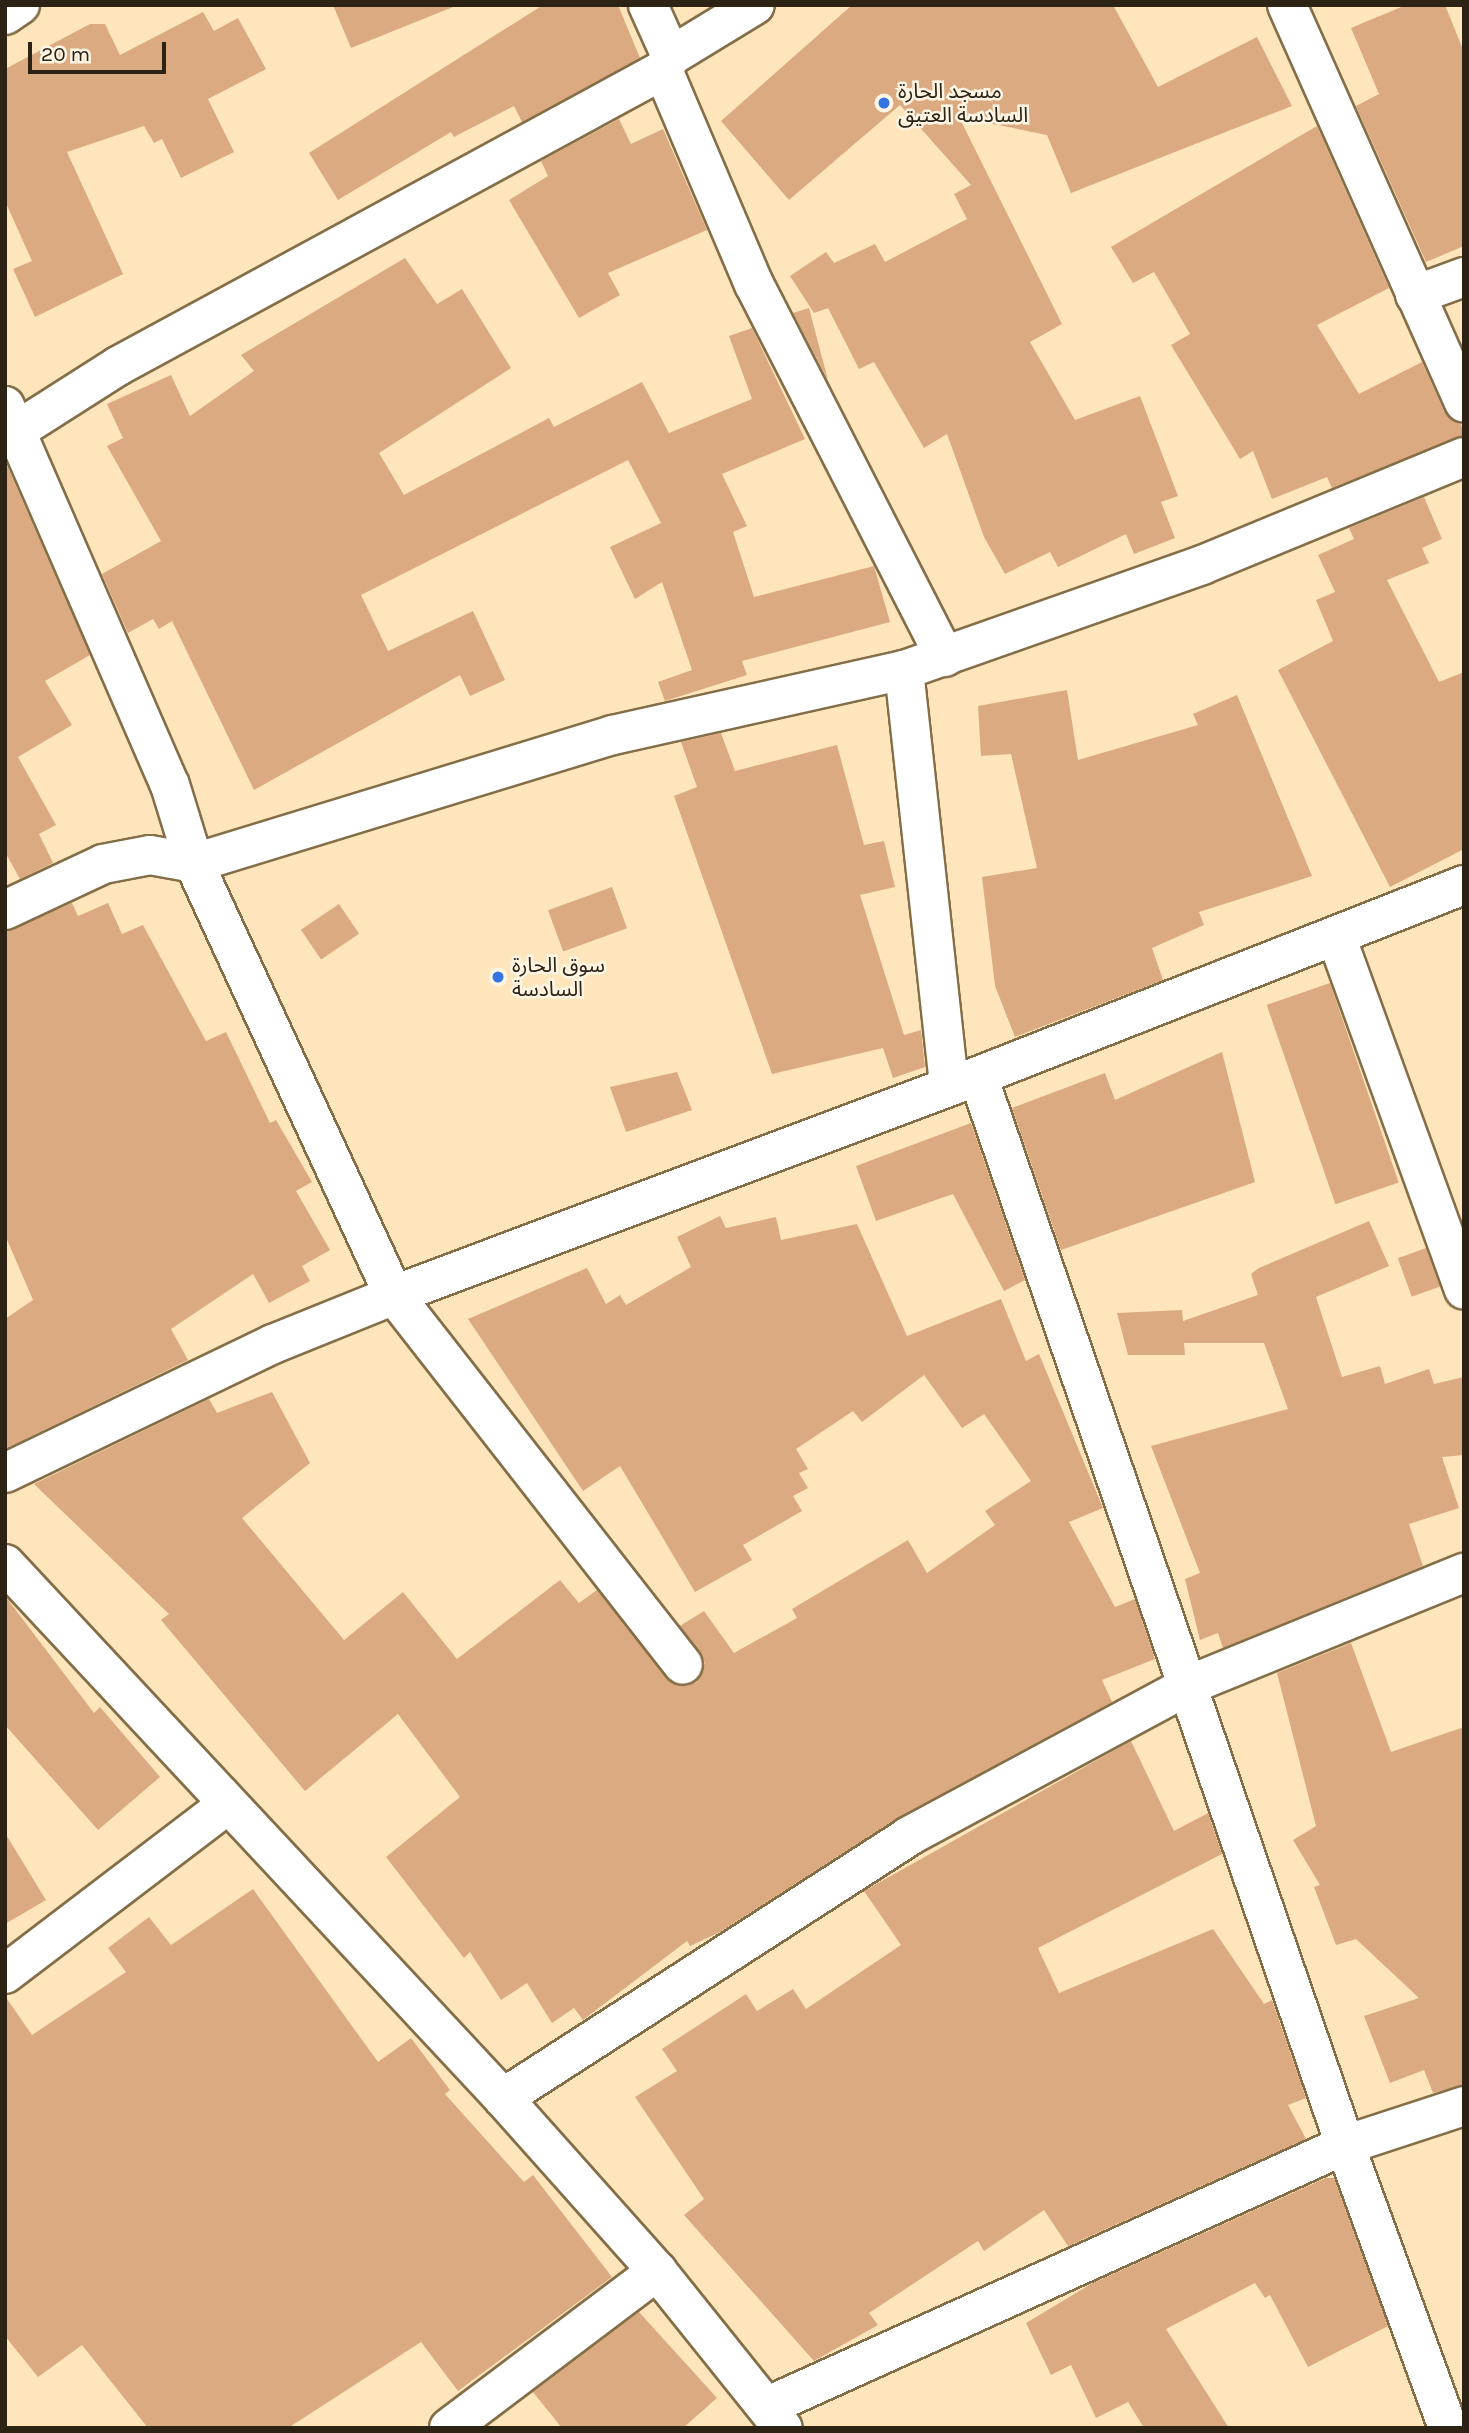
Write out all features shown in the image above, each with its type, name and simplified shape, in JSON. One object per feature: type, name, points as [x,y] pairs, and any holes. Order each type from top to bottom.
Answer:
[{"type":"street","points":[[5,15],[20,5]]},
{"type":"street","points":[[648,5],[667,63],[754,284],[945,657]]},
{"type":"street","points":[[682,1665],[394,1295],[194,863],[170,785],[11,419],[130,359],[667,63],[755,5]]},
{"type":"street","points":[[1298,9],[1415,295],[1464,402]]},
{"type":"street","points":[[1415,295],[1464,277]]},
{"type":"street","points":[[5,910],[103,863],[150,855],[194,863],[613,735],[904,670],[1202,565],[1464,457]]},
{"type":"street","points":[[904,670],[964,1081],[1189,1685],[1345,2145],[1448,2428]]},
{"type":"street","points":[[5,1474],[273,1344],[394,1295],[964,1081],[1464,885]]},
{"type":"street","points":[[1336,936],[1464,1290]]},
{"type":"street","points":[[5,1564],[503,2098],[657,2271],[775,2417],[1345,2145],[1464,2106]]},
{"type":"street","points":[[503,2098],[909,1836],[1189,1685],[1464,1573]]},
{"type":"street","points":[[5,1974],[228,1804]]},
{"type":"street","points":[[449,2428],[657,2271]]},
{"type":"building","points":[[333,5],[453,5],[453,7],[351,48]]},
{"type":"building","points":[[543,5],[618,5],[640,58],[522,122],[514,106],[454,137],[451,132],[338,200],[309,153]]},
{"type":"building","points":[[852,5],[1113,5],[1158,87],[1257,37],[1292,106],[1071,193],[1047,135],[959,117],[1062,324],[1030,342],[1075,420],[1140,396],[1178,496],[1161,502],[1175,538],[1134,554],[1126,534],[1058,567],[1050,552],[1005,574],[984,537],[947,434],[924,448],[874,362],[859,369],[828,308],[814,313],[790,276],[826,252],[834,263],[875,244],[885,262],[967,219],[954,194],[971,185],[900,105],[789,200],[721,121]]},
{"type":"building","points":[[1406,5],[1445,5],[1464,52],[1464,246],[1426,262],[1356,106],[1379,94],[1351,28]]},
{"type":"building","points":[[203,12],[214,31],[238,18],[266,69],[208,99],[234,152],[181,178],[162,139],[154,143],[144,126],[67,152],[123,274],[35,317],[13,269],[32,261],[5,201],[5,69],[90,24],[105,24],[120,55]]},
{"type":"building","points":[[619,119],[631,144],[663,129],[707,230],[608,273],[620,295],[579,318],[509,200],[548,176],[541,161]]},
{"type":"building","points":[[1317,126],[1389,288],[1317,325],[1359,394],[1422,362],[1444,411],[1461,424],[1464,435],[1332,488],[1327,477],[1272,499],[1253,451],[1240,459],[1171,345],[1190,334],[1154,272],[1133,283],[1111,247]]},
{"type":"building","points":[[405,258],[437,304],[462,289],[511,368],[379,453],[404,495],[549,418],[554,427],[642,382],[669,433],[752,399],[729,336],[752,328],[805,439],[722,474],[747,526],[733,532],[754,597],[874,566],[890,622],[742,661],[747,675],[665,701],[658,682],[692,670],[662,582],[635,599],[610,547],[661,523],[628,460],[361,595],[388,651],[473,611],[505,680],[470,696],[460,675],[254,790],[172,621],[159,629],[153,619],[128,633],[102,574],[161,541],[107,446],[123,438],[107,404],[171,375],[190,416],[254,371],[241,355]]},
{"type":"building","points":[[809,308],[828,380],[793,313]]},
{"type":"building","points":[[5,461],[90,655],[45,681],[72,725],[18,757],[56,825],[39,834],[53,863],[20,879],[5,852]]},
{"type":"building","points":[[1424,497],[1442,539],[1422,548],[1429,563],[1387,580],[1439,682],[1464,672],[1464,849],[1390,887],[1278,670],[1333,641],[1316,600],[1335,592],[1318,555],[1354,539],[1349,528]]},
{"type":"building","points":[[1067,690],[1078,760],[1198,725],[1193,714],[1237,695],[1312,876],[1199,912],[1204,925],[1152,948],[1163,980],[1015,1037],[995,986],[982,877],[1037,868],[1011,754],[981,756],[978,706]]},
{"type":"building","points":[[721,733],[735,771],[837,745],[864,845],[884,841],[895,887],[860,895],[904,1035],[921,1030],[925,1067],[893,1078],[883,1048],[772,1074],[674,796],[697,787],[681,742]]},
{"type":"building","points":[[612,887],[627,928],[563,952],[548,910]]},
{"type":"building","points":[[72,903],[78,916],[108,903],[122,934],[143,925],[206,1041],[226,1032],[270,1123],[276,1120],[312,1182],[296,1191],[330,1250],[302,1266],[310,1281],[269,1303],[253,1274],[171,1329],[188,1360],[5,1449],[5,1319],[33,1300],[5,1235],[5,932]]},
{"type":"building","points":[[339,904],[359,934],[321,960],[301,930]]},
{"type":"building","points":[[1330,983],[1399,1183],[1335,1204],[1267,1005]]},
{"type":"building","points":[[1222,1052],[1255,1182],[1061,1250],[1012,1108],[1105,1073],[1115,1100]]},
{"type":"building","points":[[677,1072],[692,1110],[626,1132],[610,1087]]},
{"type":"building","points":[[971,1123],[1025,1280],[1004,1291],[953,1194],[876,1221],[856,1166]]},
{"type":"building","points":[[720,1216],[726,1228],[776,1217],[781,1240],[857,1224],[907,1336],[1001,1299],[1026,1361],[1039,1354],[1103,1508],[1069,1522],[1115,1607],[1135,1599],[1155,1659],[1102,1680],[1112,1702],[899,1817],[720,1932],[690,1946],[687,1941],[583,2020],[574,2008],[552,2023],[527,1983],[501,2000],[470,1952],[464,1958],[386,1857],[460,1797],[398,1714],[305,1791],[161,1620],[169,1614],[34,1484],[209,1399],[217,1413],[272,1392],[310,1463],[242,1518],[344,1640],[403,1592],[457,1659],[560,1580],[579,1603],[597,1590],[666,1678],[687,1686],[697,1682],[705,1663],[680,1626],[704,1611],[734,1653],[797,1618],[792,1609],[908,1540],[927,1573],[995,1525],[985,1511],[1031,1481],[984,1414],[962,1428],[924,1375],[862,1422],[853,1411],[796,1449],[808,1469],[799,1473],[808,1488],[793,1496],[802,1511],[743,1545],[752,1560],[695,1592],[620,1466],[583,1491],[468,1319],[587,1268],[606,1304],[620,1295],[626,1305],[691,1267],[677,1237]]},
{"type":"building","points":[[1369,1221],[1389,1266],[1316,1297],[1342,1377],[1380,1366],[1385,1384],[1429,1369],[1434,1384],[1464,1377],[1464,1455],[1442,1457],[1459,1508],[1409,1524],[1423,1566],[1223,1648],[1218,1633],[1200,1640],[1185,1579],[1200,1573],[1151,1446],[1288,1409],[1264,1343],[1184,1343],[1185,1355],[1128,1355],[1117,1313],[1182,1310],[1183,1321],[1258,1295],[1251,1274],[1259,1268]]},
{"type":"building","points":[[1426,1248],[1440,1287],[1412,1297],[1398,1258]]},
{"type":"building","points":[[5,1596],[94,1713],[100,1707],[160,1777],[98,1830],[5,1725]]},
{"type":"building","points":[[1351,1643],[1391,1752],[1464,1727],[1464,2085],[1433,2093],[1424,2070],[1390,2083],[1364,2016],[1419,1998],[1356,1939],[1336,1945],[1314,1887],[1320,1885],[1293,1840],[1316,1826],[1277,1673]]},
{"type":"building","points":[[1131,1741],[1174,1831],[1208,1813],[1222,1854],[1038,1948],[1059,1993],[1213,1929],[1264,2004],[1272,2000],[1306,2098],[1288,2105],[1306,2139],[1068,2246],[1044,2210],[984,2251],[978,2241],[869,2313],[878,2325],[814,2361],[684,2215],[704,2199],[635,2097],[677,2071],[662,2049],[746,1994],[757,2011],[793,1989],[806,2009],[901,1945],[864,1891]]},
{"type":"building","points":[[5,1833],[46,1900],[5,1924]]},
{"type":"building","points":[[253,1889],[378,2062],[411,2038],[450,2090],[445,2094],[524,2182],[533,2175],[612,2277],[458,2391],[421,2342],[288,2428],[148,2428],[82,2345],[38,2377],[5,2336],[5,1996],[32,2035],[126,1972],[108,1948],[149,1917],[171,1945]]},
{"type":"building","points":[[1326,2178],[1334,2178],[1388,2326],[1308,2367],[1270,2295],[1265,2298],[1255,2283],[1166,2329],[1229,2428],[1144,2428],[1128,2402],[1096,2418],[1071,2365],[1051,2375],[1026,2323],[1091,2284]]},
{"type":"building","points":[[639,2312],[717,2398],[683,2428],[562,2428],[533,2392]]},
{"type":"place","name":"مسجد الحارة السادسة العتيق","points":[[884,103]]},
{"type":"place","name":"سوق الحارة السادسة","points":[[498,977]]}]
